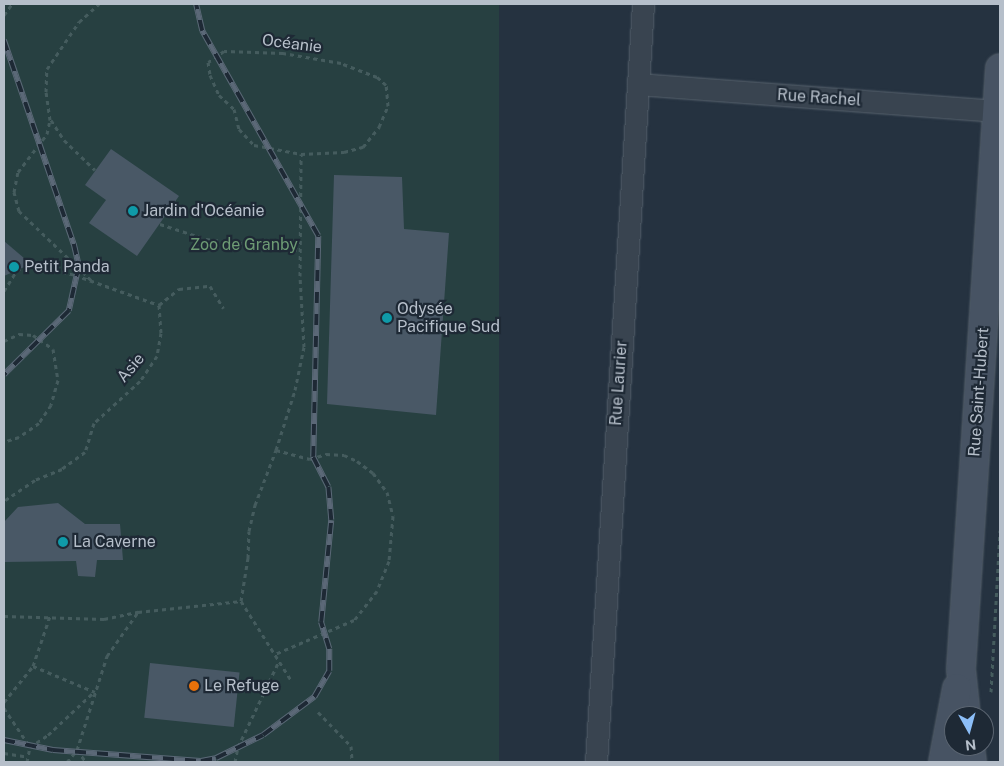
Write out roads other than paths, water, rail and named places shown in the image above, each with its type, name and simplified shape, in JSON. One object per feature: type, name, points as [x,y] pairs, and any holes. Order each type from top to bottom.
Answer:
[{"type":"street","name":"Rue Laurier","points":[[596,762],[643,4]]},
{"type":"street","name":"Rue Saint-Hubert","points":[[965,706],[960,669],[999,111],[1000,68]]},
{"type":"street","name":"Rue Rachel","points":[[638,84],[999,111]]},
{"type":"street","points":[[943,762],[960,669]]},
{"type":"railway","points":[[4,740],[53,750],[201,761],[216,758],[263,735],[314,697],[329,671],[329,649],[321,622],[331,520],[328,487],[313,457],[318,236],[202,31],[196,4]]},
{"type":"railway","points":[[4,40],[74,244],[79,266],[69,311],[4,375]]},
{"type":"place","name":"Jardin d'Océanie","points":[[133,211]]},
{"type":"place","name":"Petit Panda","points":[[14,267]]},
{"type":"place","name":"Odysée Pacifique Sud","points":[[387,318]]},
{"type":"place","name":"La Caverne","points":[[63,542]]},
{"type":"place","name":"Le Refuge","points":[[194,686]]},
{"type":"park label","name":"Zoo de Granby","points":[[244,245]]}]
